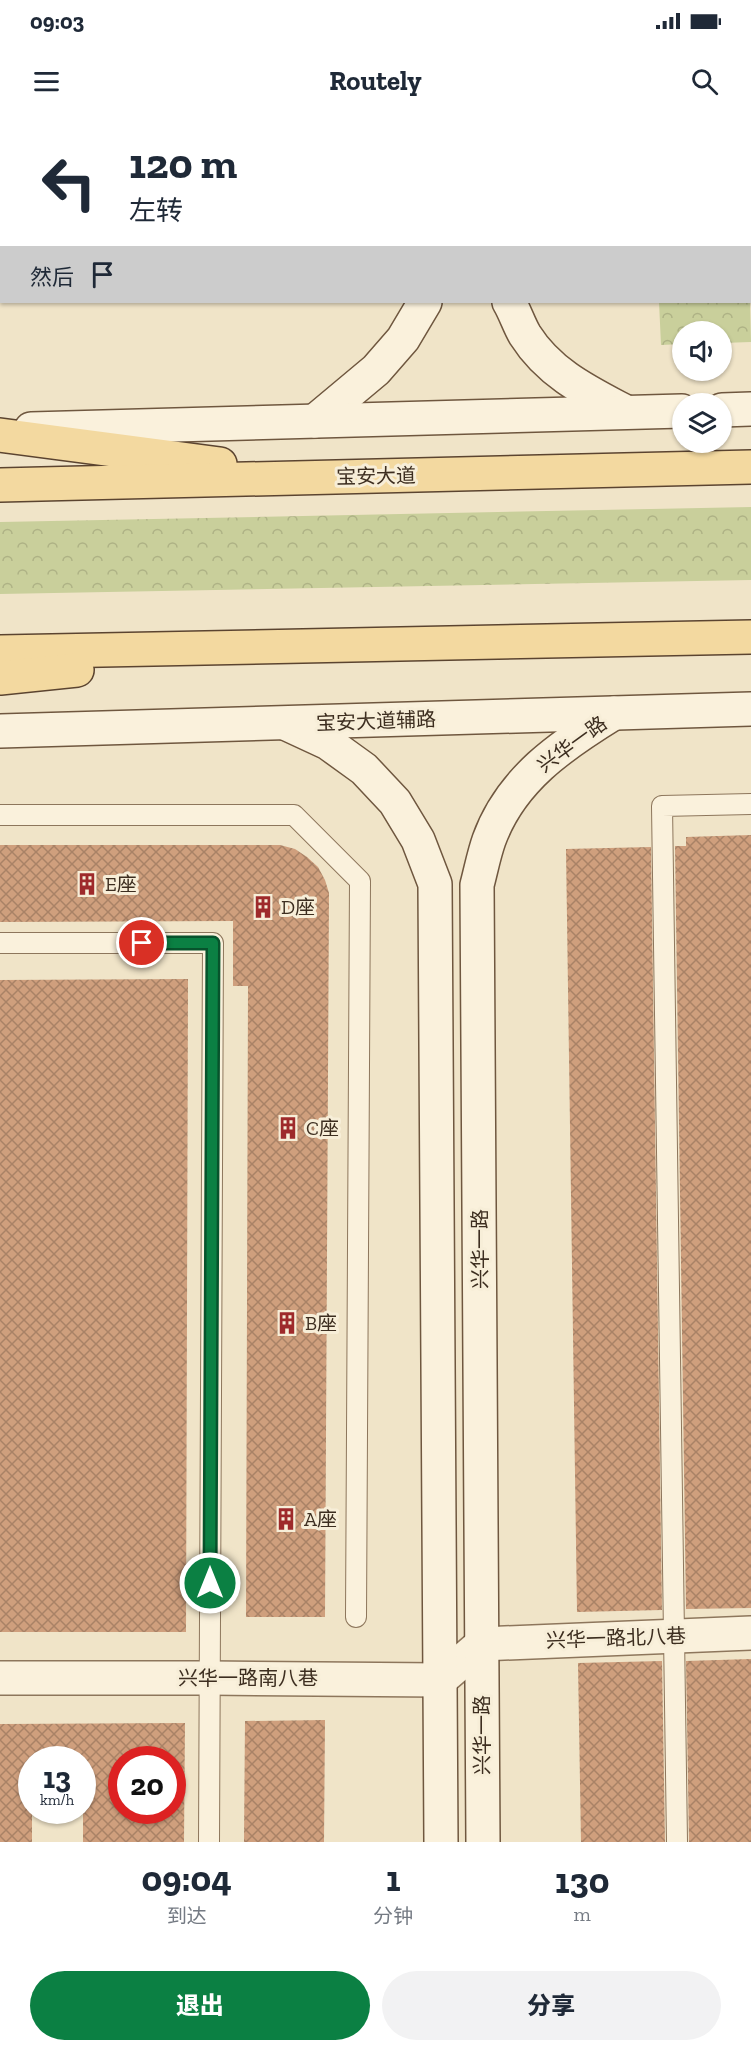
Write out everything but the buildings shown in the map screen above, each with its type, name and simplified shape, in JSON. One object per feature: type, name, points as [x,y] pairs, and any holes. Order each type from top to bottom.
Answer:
[{"type":"main road","points":[[0,435],[326,477]]},
{"type":"main road","name":"宝安大道","points":[[0,485],[751,467]]},
{"type":"main road","points":[[0,652],[751,637]]},
{"type":"main road","points":[[0,678],[281,647]]},
{"type":"street","points":[[315,421],[376,370],[403,339],[424,303]]},
{"type":"street","points":[[510,303],[525,334],[550,367],[584,391],[628,413]]},
{"type":"street","points":[[732,410],[751,409]]},
{"type":"street","points":[[0,430],[672,411]]},
{"type":"street","name":"宝安大道辅路","points":[[0,731],[751,709]]},
{"type":"street","name":"兴华一路","points":[[483,1842],[477,885],[489,838],[511,799],[539,765],[574,737],[614,713]]},
{"type":"street","points":[[287,724],[328,743],[364,769],[395,802],[418,840],[435,884],[441,1842]]},
{"type":"street","name":"兴华一路北八巷","points":[[482,1644],[751,1633]]},
{"type":"street","points":[[440,1680],[482,1644]]},
{"type":"street","name":"兴华一路南八巷","points":[[0,1678],[440,1680]]},
{"type":"lane","points":[[677,1842],[662,806],[751,804]]},
{"type":"lane","points":[[0,814],[294,814],[360,881],[356,1617]]},
{"type":"lane","points":[[0,943],[213,943],[209,1842]]},
{"type":"green space","points":[[659,303],[750,303],[751,342],[732,343],[732,321],[672,321],[672,344],[661,345]]},
{"type":"green space","points":[[751,507],[751,580],[0,594],[0,522]]},
{"type":"place","name":"E座","points":[[87,884]]},
{"type":"place","name":"D座","points":[[263,907]]},
{"type":"place","name":"C座","points":[[288,1128]]},
{"type":"place","name":"B座","points":[[287,1323]]},
{"type":"place","name":"A座","points":[[286,1519]]},
{"type":"route","points":[[142,943],[213,943],[210,1583]]}]
